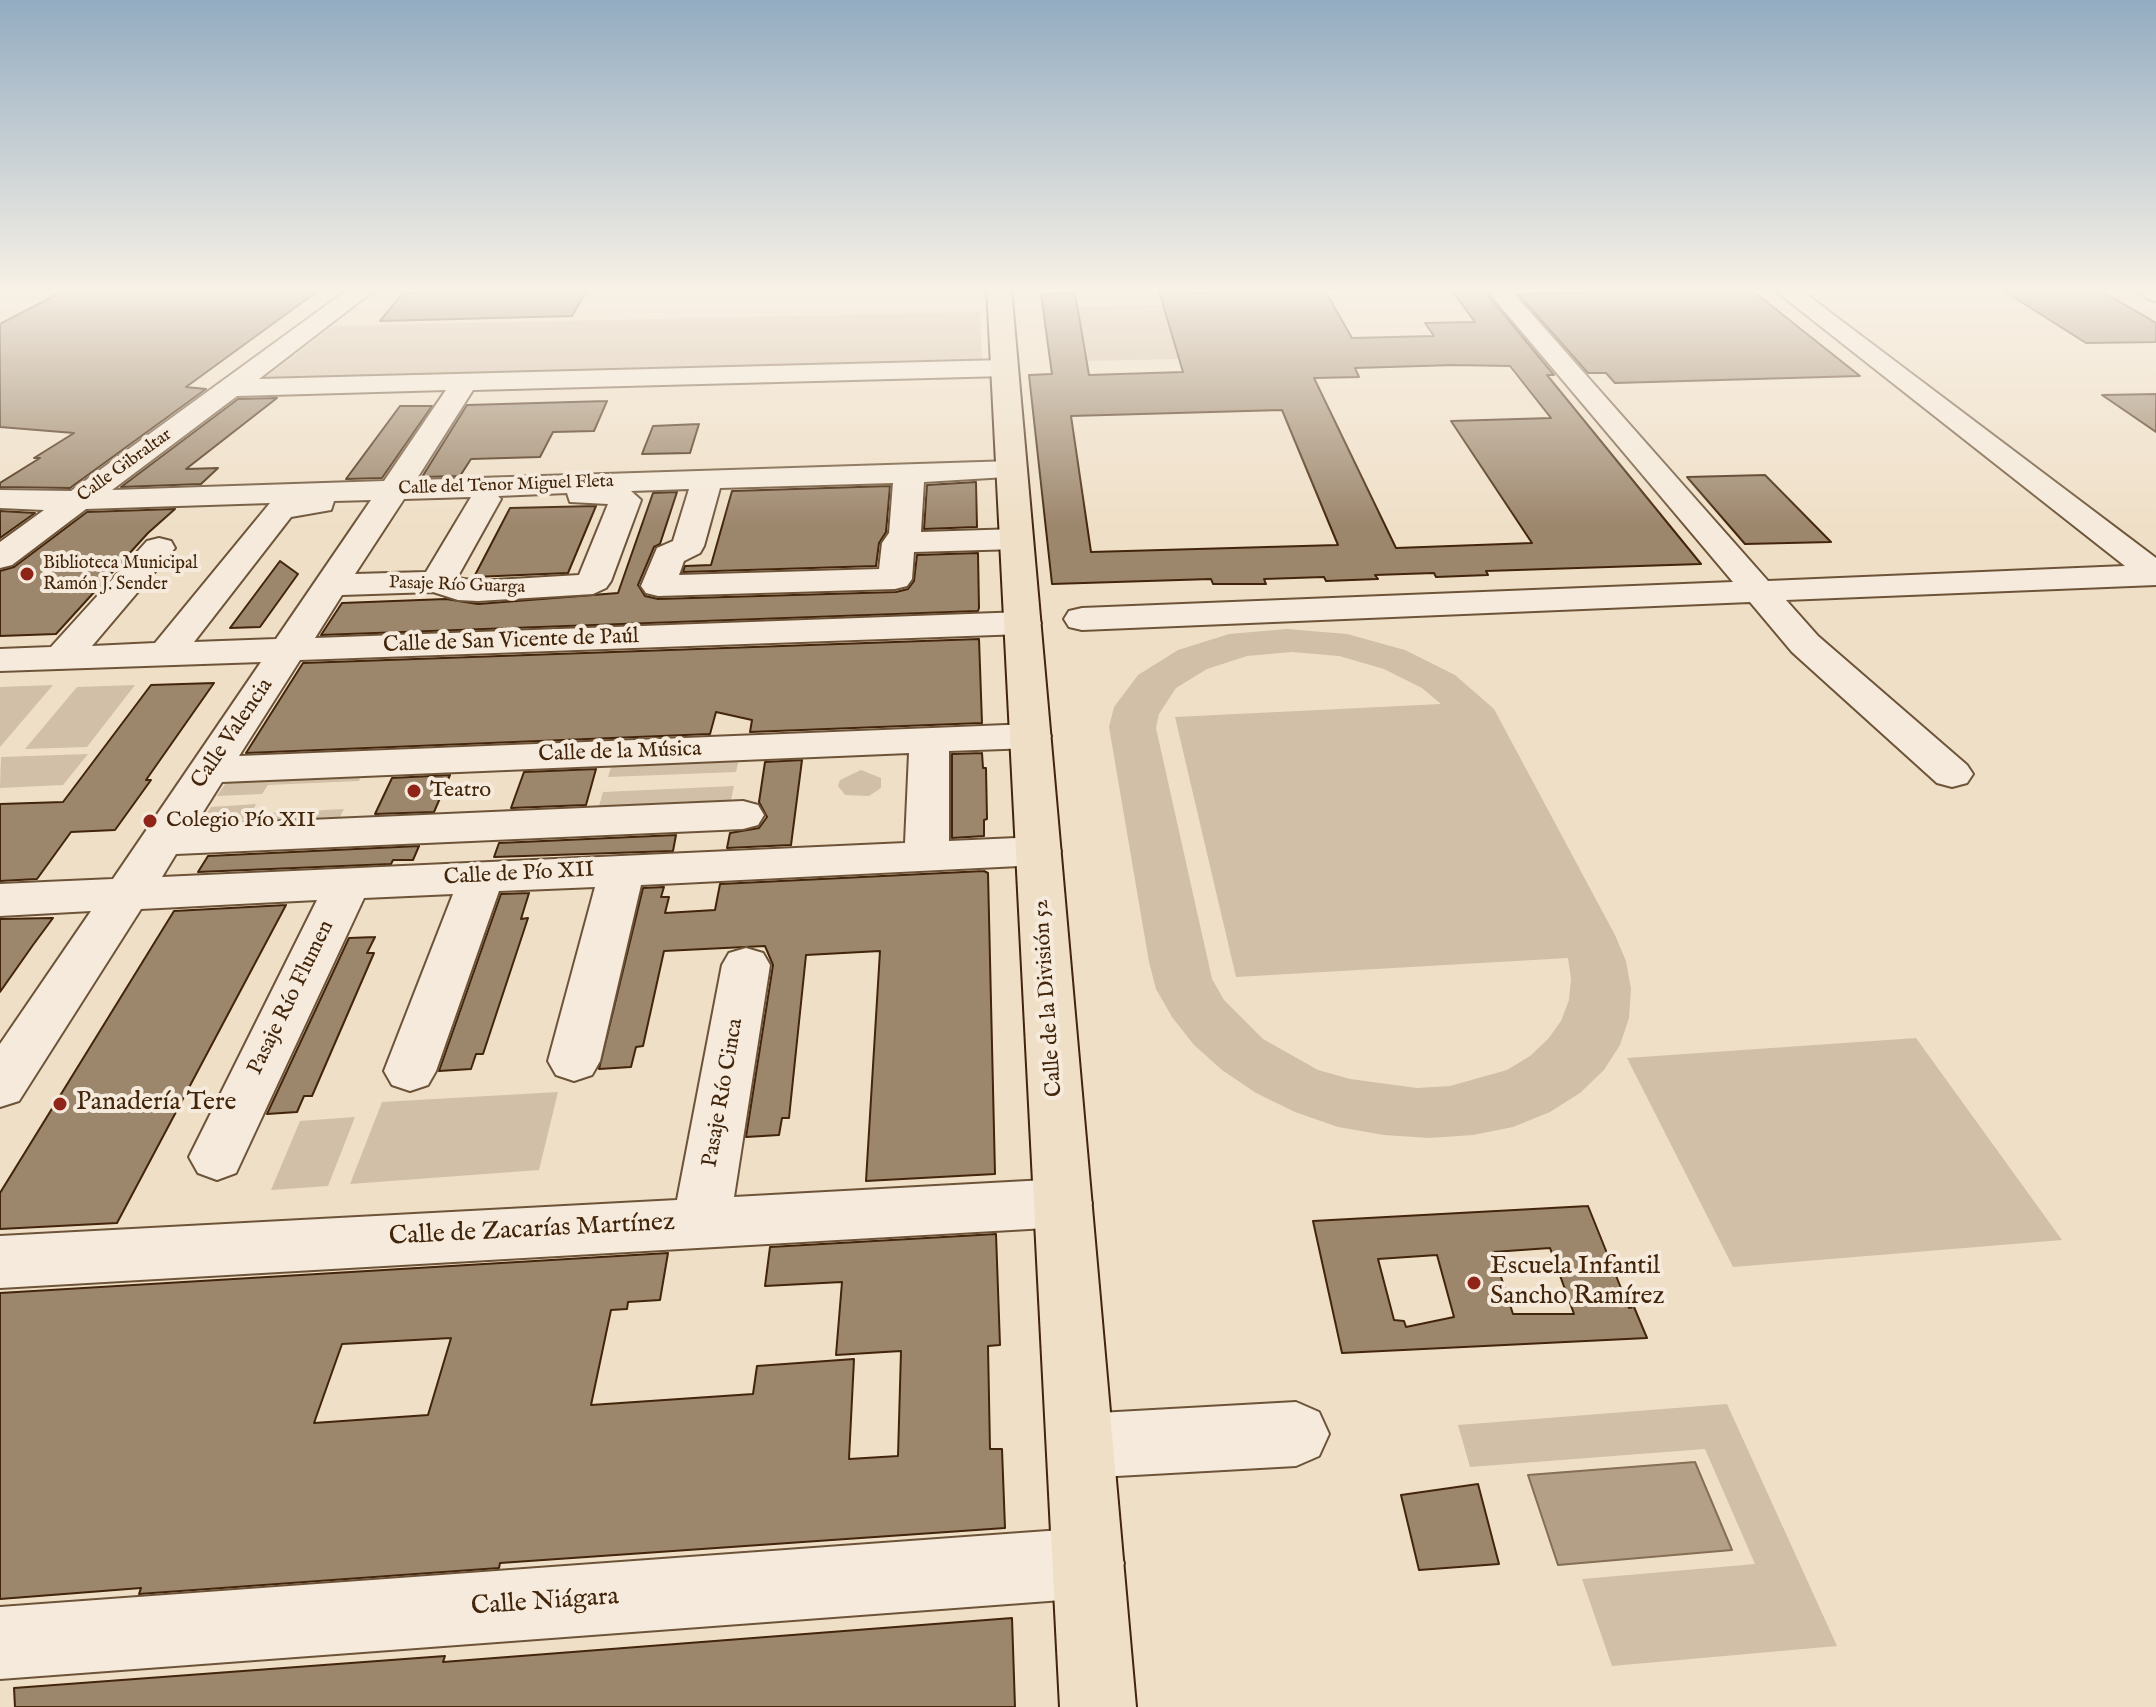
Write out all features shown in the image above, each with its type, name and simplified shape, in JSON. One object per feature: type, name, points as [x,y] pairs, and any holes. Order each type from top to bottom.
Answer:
[{"type":"main road","name":"Calle de la División 52","points":[[1005,368],[1098,1707]]},
{"type":"street","name":"Calle Gibraltar","points":[[0,558],[258,368]]},
{"type":"street","points":[[231,388],[1005,368]]},
{"type":"street","points":[[1564,368],[1805,644],[1952,774]]},
{"type":"street","points":[[1887,368],[2156,574]]},
{"type":"street","name":"Calle Valencia","points":[[0,1086],[393,496],[465,382]]},
{"type":"street","name":"Calle del Tenor Miguel Fleta","points":[[0,499],[393,496],[723,502],[908,488],[1012,470]]},
{"type":"street","points":[[908,488],[905,534],[898,543],[895,579],[658,586],[669,555],[688,546],[723,502],[908,488]]},
{"type":"street","name":"Pasaje Río Guarga","points":[[331,585],[437,582],[458,590],[478,591],[581,587],[594,581],[625,500],[612,494],[485,499],[393,496]]},
{"type":"street","points":[[166,654],[284,507],[393,496]]},
{"type":"street","points":[[437,582],[485,499]]},
{"type":"street","points":[[898,543],[1017,539]]},
{"type":"street","points":[[61,658],[159,548]]},
{"type":"street","points":[[1082,619],[2156,574]]},
{"type":"street","name":"Calle de San Vicente de Paúl","points":[[0,660],[1023,623]]},
{"type":"street","name":"Calle de la Música","points":[[209,770],[1031,736]]},
{"type":"street","points":[[927,856],[929,740]]},
{"type":"street","points":[[410,1071],[461,878],[461,827],[490,758]]},
{"type":"street","points":[[734,865],[751,767]]},
{"type":"street","points":[[162,841],[743,815]]},
{"type":"street","name":"Calle de Pío XII","points":[[0,900],[1039,851]]},
{"type":"street","points":[[574,1061],[622,870]]},
{"type":"street","name":"Pasaje Río Flumen","points":[[217,1157],[348,883]]},
{"type":"street","name":"Pasaje Río Cinca","points":[[702,1221],[746,965]]},
{"type":"street","name":"Calle de Zacarías Martínez","points":[[0,1262],[1064,1203]]},
{"type":"street","points":[[1081,1446],[1296,1434]]},
{"type":"street","name":"Calle Niágara","points":[[0,1643],[1089,1563]]},
{"type":"shaded area","points":[[278,368],[676,368],[264,378]]},
{"type":"shaded area","points":[[1287,629],[1347,634],[1405,650],[1455,675],[1494,709],[1626,961],[1631,989],[1629,1018],[1620,1045],[1604,1070],[1580,1093],[1550,1112],[1513,1127],[1473,1135],[1429,1138],[1384,1135],[1338,1127],[1295,1112],[1256,1093],[1222,1070],[1194,1045],[1172,1017],[1156,989],[1149,962],[1109,727],[1114,707],[1138,675],[1178,650],[1229,634]],"holes":[[[1292,652],[1339,656],[1384,669],[1422,688],[1441,704],[1175,717],[1236,977],[1568,958],[1571,979],[1569,1000],[1561,1021],[1530,1056],[1507,1070],[1450,1086],[1417,1088],[1350,1079],[1318,1070],[1263,1039],[1224,1000],[1212,979],[1156,728],[1159,714],[1176,688],[1207,669],[1247,656]]]},
{"type":"shaded area","points":[[53,685],[0,747],[0,687]]},
{"type":"shaded area","points":[[135,685],[87,747],[25,749],[77,687]]},
{"type":"shaded area","points":[[88,754],[63,785],[0,788],[1,757]]},
{"type":"shaded area","points":[[739,759],[736,772],[608,777],[612,764]]},
{"type":"shaded area","points":[[861,770],[881,778],[881,788],[869,796],[845,795],[838,786],[840,780]]},
{"type":"shaded area","points":[[362,774],[359,781],[268,785],[262,794],[217,796],[227,781]]},
{"type":"shaded area","points":[[734,786],[731,800],[599,806],[603,792]]},
{"type":"shaded area","points":[[256,804],[251,814],[344,809],[340,817],[200,824],[211,807]]},
{"type":"shaded area","points":[[1916,1038],[2062,1240],[1733,1267],[1627,1058]]},
{"type":"shaded area","points":[[558,1092],[539,1170],[350,1184],[382,1102]]},
{"type":"shaded area","points":[[355,1117],[328,1186],[271,1190],[300,1121]]},
{"type":"shaded area","points":[[1727,1404],[1837,1646],[1612,1666],[1582,1579],[1755,1564],[1705,1449],[1470,1467],[1458,1425]]},
{"type":"shaded area","points":[[1695,1462],[1732,1550],[1558,1565],[1528,1475]]},
{"type":"building","points":[[0,368],[213,368],[186,387],[206,389],[70,488],[0,487],[0,483],[40,458],[34,458],[74,433],[0,427]]},
{"type":"building","points":[[1051,368],[1088,368],[1089,375],[1183,372],[1182,368],[1366,368],[1355,368],[1359,377],[1314,378],[1396,548],[1532,543],[1451,421],[1551,418],[1511,368],[1548,368],[1554,375],[1547,375],[1701,564],[1486,571],[1488,575],[1436,577],[1434,573],[1375,575],[1378,579],[1326,581],[1324,577],[1264,579],[1266,584],[1213,584],[1211,579],[1052,584],[1029,375],[1052,374]],"holes":[[[1282,410],[1338,545],[1091,552],[1071,416]]]},
{"type":"building","points":[[1583,368],[1849,368],[1860,376],[1615,383],[1606,373],[1588,373]]},
{"type":"building","points":[[2156,394],[2156,432],[2102,395]]},
{"type":"building","points":[[277,398],[186,469],[218,468],[201,484],[121,487],[238,399]]},
{"type":"building","points":[[607,401],[594,431],[553,432],[540,457],[471,459],[460,476],[422,477],[467,405]]},
{"type":"building","points":[[400,406],[432,406],[382,478],[346,479]]},
{"type":"building","points":[[699,424],[690,453],[642,454],[653,426]]},
{"type":"building","points":[[1765,475],[1831,542],[1745,544],[1687,477]]},
{"type":"building","points":[[976,482],[977,527],[924,529],[927,485]]},
{"type":"building","points":[[890,486],[886,532],[879,543],[876,566],[683,572],[685,566],[711,565],[732,491]]},
{"type":"building","points":[[677,492],[660,544],[654,547],[638,585],[645,596],[658,599],[896,592],[908,589],[914,581],[917,555],[978,553],[978,611],[321,635],[342,603],[446,599],[478,604],[618,593],[653,493]]},
{"type":"building","points":[[596,506],[568,573],[474,577],[510,508]]},
{"type":"building","points":[[175,509],[148,533],[56,634],[0,636],[0,571],[14,567],[87,512]]},
{"type":"building","points":[[0,511],[35,513],[0,538]]},
{"type":"building","points":[[280,561],[298,574],[260,627],[230,628]]},
{"type":"building","points":[[979,639],[982,723],[750,732],[752,720],[716,712],[710,734],[246,753],[303,663]]},
{"type":"building","points":[[214,683],[115,830],[71,832],[37,879],[0,881],[0,804],[63,802],[151,685]]},
{"type":"building","points":[[982,753],[983,768],[986,768],[987,819],[984,820],[984,836],[952,838],[952,754]]},
{"type":"building","points":[[802,760],[791,845],[727,848],[730,833],[759,828],[767,817],[759,802],[765,762]]},
{"type":"building","points":[[596,769],[586,805],[511,808],[524,772]]},
{"type":"building","name":"Teatro","points":[[450,775],[434,812],[375,814],[392,778]]},
{"type":"building","points":[[676,835],[673,851],[494,857],[499,843]]},
{"type":"building","points":[[419,846],[413,860],[393,860],[391,864],[198,872],[208,856]]},
{"type":"building","points":[[988,873],[995,1174],[866,1181],[880,951],[806,955],[789,1118],[782,1118],[779,1135],[746,1137],[773,965],[765,946],[664,951],[643,1046],[636,1047],[631,1067],[599,1069],[643,888],[664,887],[661,897],[669,897],[665,913],[715,910],[720,884]]},
{"type":"building","points":[[529,893],[521,919],[528,918],[483,1054],[476,1054],[471,1069],[439,1071],[501,894]]},
{"type":"building","points":[[286,905],[117,1223],[0,1229],[0,1193],[174,911]]},
{"type":"building","points":[[53,918],[33,945],[0,992],[0,919]]},
{"type":"building","points":[[375,937],[367,953],[374,953],[312,1096],[304,1096],[297,1112],[267,1114],[349,938]]},
{"type":"building","name":"Escuela Infantil Sancho Ramírez","points":[[1588,1206],[1629,1308],[1634,1307],[1647,1338],[1342,1353],[1313,1221]],"holes":[[[1550,1248],[1574,1314],[1513,1314],[1493,1252]],[[1437,1255],[1454,1317],[1406,1327],[1404,1321],[1394,1320],[1378,1259]]]},
{"type":"building","points":[[996,1234],[1000,1345],[988,1346],[990,1449],[1002,1449],[1005,1528],[500,1563],[499,1568],[139,1594],[141,1588],[0,1599],[0,1293],[668,1253],[660,1300],[628,1302],[627,1309],[611,1310],[591,1405],[753,1394],[757,1366],[854,1359],[849,1459],[898,1456],[901,1351],[836,1355],[842,1282],[765,1286],[770,1247]],"holes":[[[451,1338],[428,1415],[314,1423],[342,1344]]]},
{"type":"building","points":[[1478,1484],[1499,1564],[1419,1570],[1401,1495]]},
{"type":"building","points":[[1012,1618],[1015,1707],[15,1707],[14,1688],[445,1656],[443,1662]]},
{"type":"place","name":"Biblioteca Municipal Ramón J. Sender","points":[[27,574]]},
{"type":"place","name":"Teatro","points":[[414,791]]},
{"type":"place","name":"Colegio Pío XII","points":[[150,821]]},
{"type":"place","name":"Panadería Tere","points":[[60,1104]]},
{"type":"place","name":"Escuela Infantil Sancho Ramírez","points":[[1474,1283]]}]
